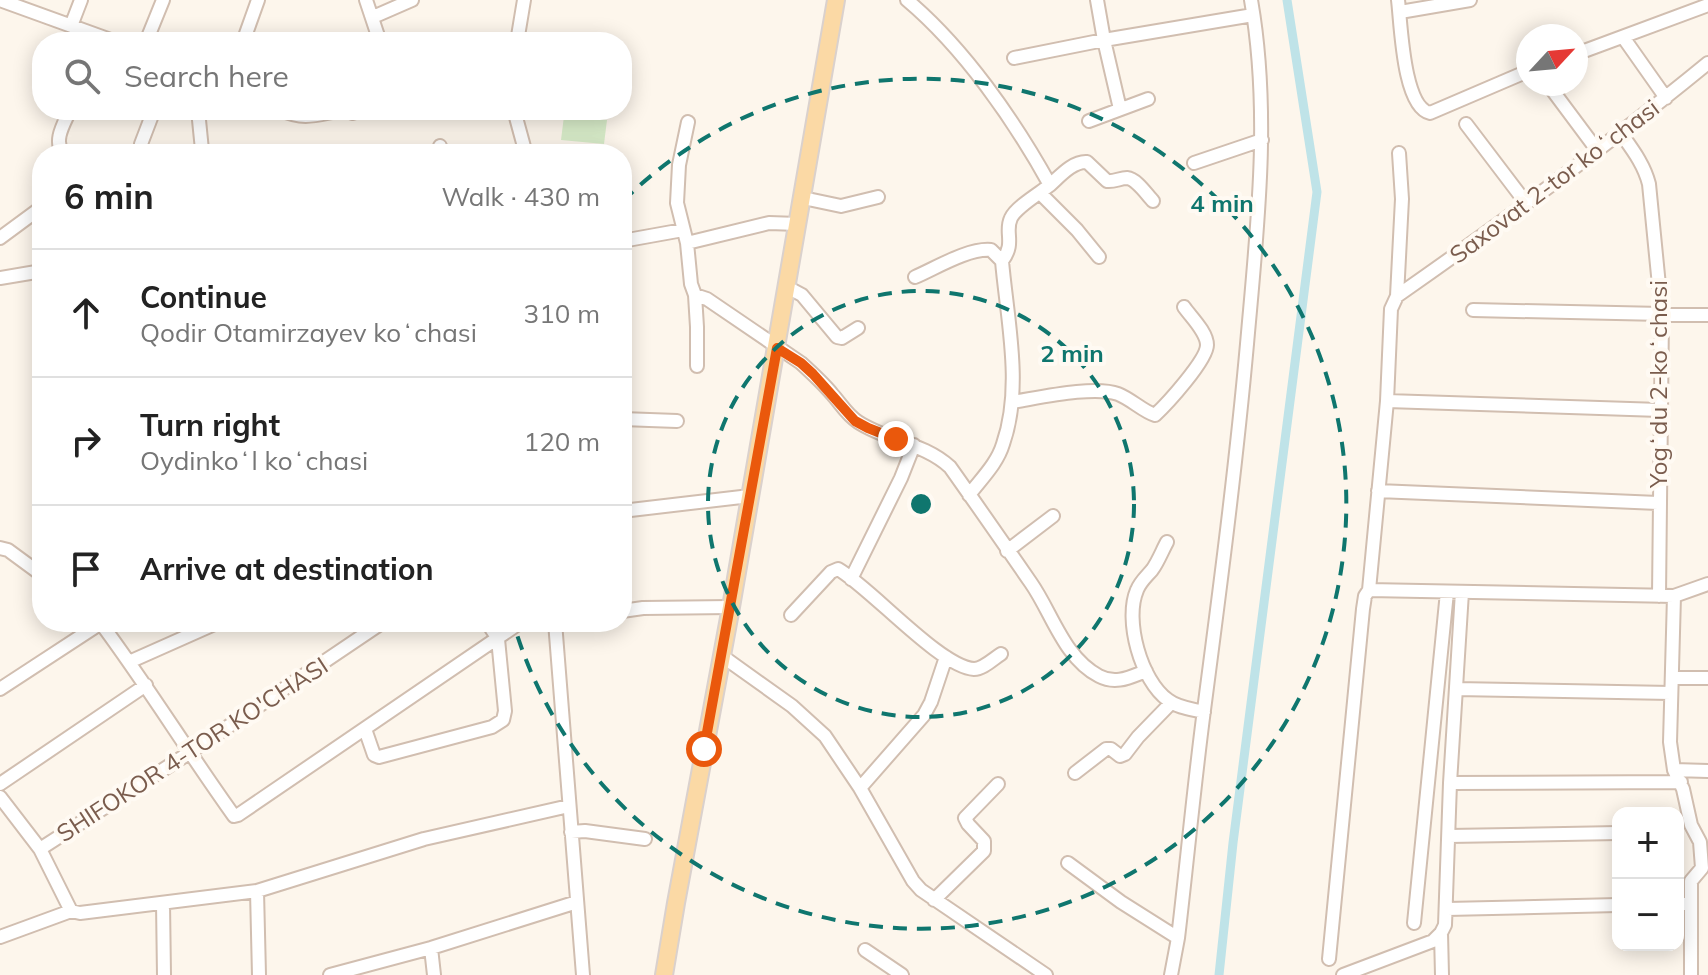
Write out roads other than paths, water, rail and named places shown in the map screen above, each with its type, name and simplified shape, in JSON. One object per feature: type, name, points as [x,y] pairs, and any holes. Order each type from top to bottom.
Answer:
[{"type":"main road","points":[[664,975],[836,0]]},
{"type":"street","points":[[0,0],[86,32]]},
{"type":"street","points":[[71,26],[81,0]]},
{"type":"street","points":[[150,32],[163,0]]},
{"type":"street","points":[[247,32],[258,0]]},
{"type":"street","points":[[366,0],[377,32]]},
{"type":"street","points":[[373,17],[412,0]]},
{"type":"street","points":[[519,32],[524,0]]},
{"type":"street","points":[[907,0],[959,52],[1030,148],[1045,189],[1099,257]]},
{"type":"street","points":[[1097,0],[1120,109]]},
{"type":"street","points":[[1171,975],[1220,599],[1254,264],[1262,140],[1251,0]]},
{"type":"street","points":[[1470,0],[1399,6],[1406,70],[1419,106],[1430,113],[1516,76]]},
{"type":"street","points":[[1588,50],[1708,5]]},
{"type":"street","points":[[1014,58],[1253,15]]},
{"type":"street","points":[[1623,37],[1666,98]]},
{"type":"street","name":"Saxovat 2-tor koʻchasi","points":[[1397,296],[1597,150],[1708,63]]},
{"type":"street","points":[[1557,96],[1597,150]]},
{"type":"street","points":[[1089,121],[1148,99]]},
{"type":"street","points":[[59,144],[65,120]]},
{"type":"street","points":[[141,144],[150,120]]},
{"type":"street","points":[[199,120],[201,144]]},
{"type":"street","points":[[517,120],[523,144]]},
{"type":"street","points":[[688,122],[677,182],[677,203],[695,295],[697,366]]},
{"type":"street","points":[[1466,124],[1526,203]]},
{"type":"street","name":"Yogʻdu 2-koʻchasi","points":[[1620,132],[1640,160],[1649,184],[1662,316],[1659,596]]},
{"type":"street","points":[[1194,163],[1262,140]]},
{"type":"street","points":[[1329,959],[1364,602],[1369,590],[1387,401],[1391,309],[1397,296],[1402,199],[1399,153]]},
{"type":"street","points":[[969,495],[996,460],[1009,424],[1012,402],[1011,341],[1002,261],[1010,245],[1011,217],[1076,164],[1084,161],[1107,181],[1130,179],[1153,201]]},
{"type":"street","points":[[803,198],[841,206],[878,197]]},
{"type":"street","points":[[0,238],[32,214]]},
{"type":"street","points":[[632,240],[685,237],[769,223],[798,224]]},
{"type":"street","points":[[915,277],[980,250],[991,250],[1002,261]]},
{"type":"street","points":[[0,278],[32,273]]},
{"type":"street","points":[[787,287],[802,295],[837,337],[844,337],[858,328]]},
{"type":"street","points":[[695,295],[707,299],[801,363],[855,421],[914,445],[940,458],[950,467],[1033,586],[1079,661],[1098,675],[1114,681],[1146,671]]},
{"type":"street","points":[[1012,402],[1109,391],[1155,415],[1178,392],[1206,347],[1203,334],[1184,307]]},
{"type":"street","points":[[1473,310],[1708,315]]},
{"type":"street","points":[[1387,401],[1660,410]]},
{"type":"street","points":[[632,419],[677,421]]},
{"type":"street","points":[[851,579],[914,445]]},
{"type":"street","points":[[1378,491],[1658,503]]},
{"type":"street","points":[[632,510],[750,496]]},
{"type":"street","points":[[1007,551],[1053,516]]},
{"type":"street","points":[[1167,542],[1154,567],[1141,581],[1134,600],[1136,643],[1146,671],[1158,691],[1171,703],[1204,712]]},
{"type":"street","points":[[0,548],[8,550],[32,568]]},
{"type":"street","points":[[791,615],[834,570],[842,571],[946,657],[977,669],[1001,654]]},
{"type":"street","points":[[1369,590],[1674,596],[1708,584]]},
{"type":"street","points":[[1414,923],[1447,592]]},
{"type":"street","points":[[1343,975],[1364,971],[1433,941],[1445,925],[1462,592]]},
{"type":"street","points":[[1674,596],[1670,742],[1674,770],[1681,782],[1689,819],[1700,842],[1705,868],[1691,881],[1685,904],[1691,975]]},
{"type":"street","points":[[632,610],[731,607]]},
{"type":"street","points":[[0,689],[85,632]]},
{"type":"street","points":[[107,632],[234,816],[507,632]]},
{"type":"street","points":[[129,662],[196,632]]},
{"type":"street","name":"SHIFOKOR 4-TOR KO'CHASI","points":[[40,849],[368,632]]},
{"type":"street","points":[[365,729],[374,755],[379,757],[501,723],[505,711],[498,639],[493,632]]},
{"type":"street","points":[[556,632],[583,975]]},
{"type":"street","points":[[722,656],[792,706],[825,736],[921,890],[1046,975]]},
{"type":"street","points":[[860,788],[924,715],[946,657]]},
{"type":"street","points":[[1672,678],[1708,678]]},
{"type":"street","points":[[0,784],[146,685]]},
{"type":"street","points":[[1456,689],[1671,693]]},
{"type":"street","points":[[1075,773],[1106,749],[1123,756],[1171,703]]},
{"type":"street","points":[[1674,770],[1708,771]]},
{"type":"street","points":[[1450,783],[1681,782]]},
{"type":"street","points":[[934,900],[984,851],[984,841],[965,818],[998,784]]},
{"type":"street","points":[[0,797],[40,849],[71,911]]},
{"type":"street","points":[[0,937],[71,911],[80,913],[257,891],[424,839],[569,806]]},
{"type":"street","points":[[1684,832],[1695,831]]},
{"type":"street","points":[[571,832],[645,839]]},
{"type":"street","points":[[1449,836],[1612,833]]},
{"type":"street","points":[[1068,863],[1150,922],[1178,938]]},
{"type":"street","points":[[257,891],[259,975]]},
{"type":"street","points":[[330,975],[431,948],[577,902]]},
{"type":"street","points":[[163,903],[164,975]]},
{"type":"street","points":[[1447,909],[1612,905]]},
{"type":"street","points":[[1441,933],[1442,975]]},
{"type":"street","points":[[431,948],[434,975]]},
{"type":"street","points":[[865,950],[902,975]]},
{"type":"waterway","points":[[1219,975],[1233,843],[1317,192],[1287,0]]}]
